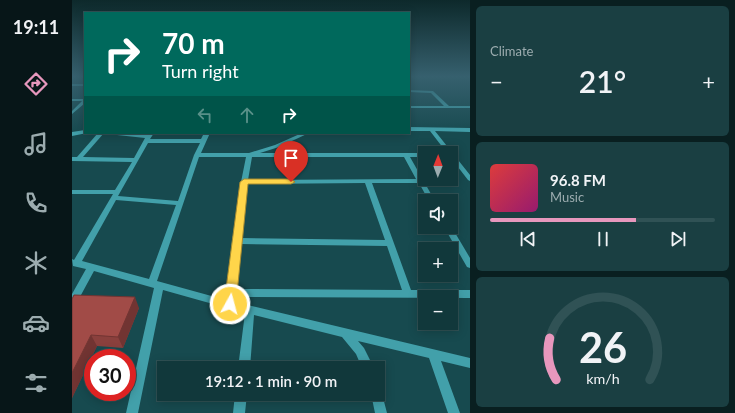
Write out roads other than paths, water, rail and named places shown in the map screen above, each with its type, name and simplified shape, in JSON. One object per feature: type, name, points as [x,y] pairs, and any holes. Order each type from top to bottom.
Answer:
[{"type":"street","points":[[435,95],[448,107]]},
{"type":"street","points":[[72,100],[84,100]]},
{"type":"street","points":[[72,113],[84,101]]},
{"type":"street","points":[[410,107],[470,107]]},
{"type":"street","points":[[410,129],[470,130]]},
{"type":"street","points":[[432,130],[445,146]]},
{"type":"street","points":[[72,134],[84,132]]},
{"type":"street","points":[[79,159],[100,134]]},
{"type":"street","points":[[125,134],[203,141]]},
{"type":"street","points":[[132,413],[156,286],[181,203],[197,155],[206,134]]},
{"type":"street","points":[[249,155],[277,146],[304,134]]},
{"type":"street","points":[[149,137],[74,263],[250,310],[470,363]]},
{"type":"street","points":[[197,155],[418,155]]},
{"type":"street","points":[[230,304],[236,241],[249,155]]},
{"type":"street","points":[[406,155],[418,177]]},
{"type":"street","points":[[72,159],[136,160]]},
{"type":"street","points":[[458,163],[470,179]]},
{"type":"street","points":[[244,182],[418,181]]},
{"type":"street","points":[[368,182],[408,293]]},
{"type":"street","points":[[72,192],[115,195],[181,203]]},
{"type":"street","points":[[452,234],[470,265]]},
{"type":"street","points":[[236,241],[390,243]]},
{"type":"street","points":[[72,303],[91,268]]},
{"type":"street","points":[[231,293],[470,294]]},
{"type":"street","points":[[245,361],[250,310]]},
{"type":"street","points":[[345,333],[360,351],[365,361]]},
{"type":"street","points":[[433,355],[454,413]]},
{"type":"street","points":[[239,413],[240,401]]},
{"type":"street","points":[[378,401],[381,413]]}]
